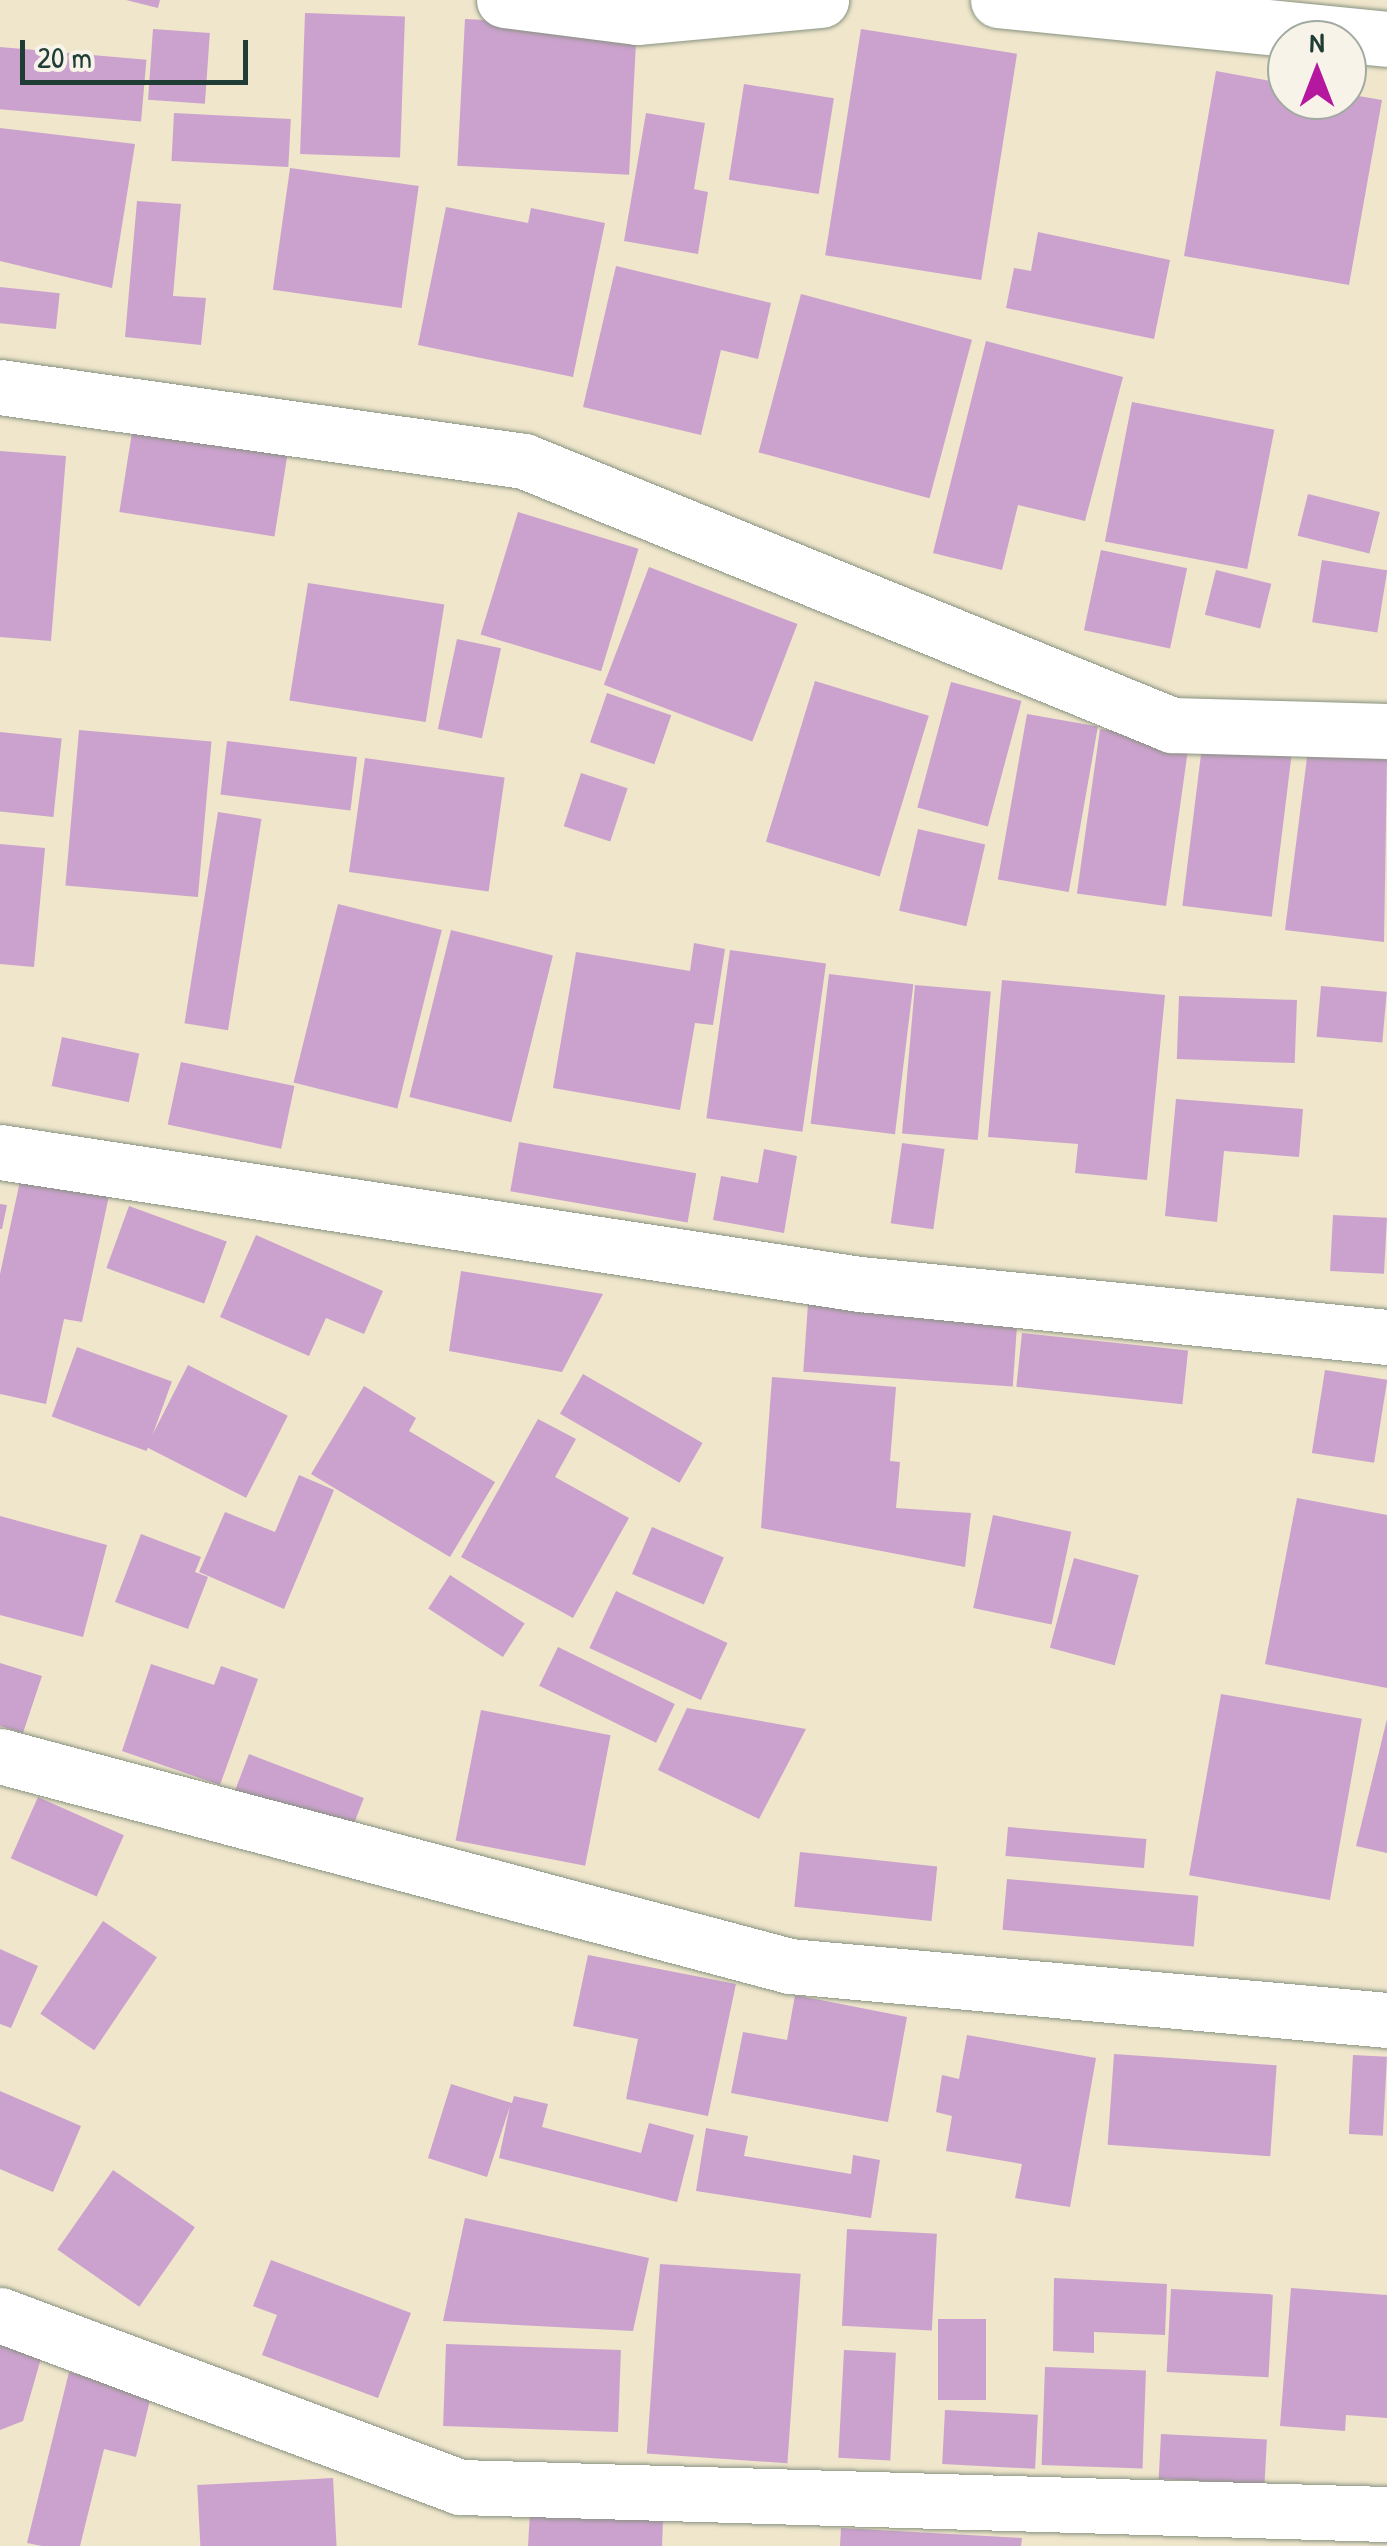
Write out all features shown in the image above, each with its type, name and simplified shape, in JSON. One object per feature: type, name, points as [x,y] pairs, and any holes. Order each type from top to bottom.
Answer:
[{"type":"street","points":[[504,0],[637,17],[821,0]]},
{"type":"street","points":[[998,0],[1387,39]]},
{"type":"street","points":[[0,387],[524,462],[1172,725],[1387,731]]},
{"type":"street","points":[[0,1152],[860,1284],[1387,1337]]},
{"type":"street","points":[[0,1756],[790,1966],[1387,2020]]},
{"type":"street","points":[[0,2315],[460,2487],[1387,2514]]},
{"type":"building","points":[[126,0],[160,0],[158,8]]},
{"type":"building","points":[[305,13],[405,16],[400,157],[300,154]]},
{"type":"building","points":[[465,19],[637,28],[629,175],[457,166]]},
{"type":"building","points":[[153,29],[210,33],[205,104],[148,100]]},
{"type":"building","points":[[861,29],[1017,54],[981,280],[825,255]]},
{"type":"building","points":[[0,47],[146,60],[141,122],[0,109]]},
{"type":"building","points":[[1216,71],[1267,80],[1267,120],[1367,120],[1367,97],[1382,100],[1349,285],[1184,256]]},
{"type":"building","points":[[744,84],[834,98],[819,194],[729,180]]},
{"type":"building","points":[[174,113],[291,119],[288,167],[171,161]]},
{"type":"building","points":[[646,113],[705,123],[694,189],[708,192],[698,254],[624,241]]},
{"type":"building","points":[[0,128],[135,144],[112,288],[0,261]]},
{"type":"building","points":[[290,168],[419,186],[402,308],[273,290]]},
{"type":"building","points":[[137,201],[181,204],[173,296],[206,298],[201,345],[125,337]]},
{"type":"building","points":[[446,207],[528,223],[531,208],[605,223],[573,377],[418,345]]},
{"type":"building","points":[[1038,232],[1170,260],[1154,339],[1006,308],[1014,268],[1031,271]]},
{"type":"building","points":[[616,266],[771,303],[758,359],[721,350],[701,435],[583,407]]},
{"type":"building","points":[[0,287],[60,293],[56,329],[0,323]]},
{"type":"building","points":[[801,294],[972,340],[930,498],[759,452]]},
{"type":"building","points":[[986,341],[1123,377],[1085,521],[1018,505],[1002,570],[933,553]]},
{"type":"building","points":[[1132,402],[1274,430],[1247,569],[1105,541]]},
{"type":"building","points":[[133,426],[288,451],[274,536],[119,512]]},
{"type":"building","points":[[0,451],[66,456],[51,641],[0,637]]},
{"type":"building","points":[[1308,494],[1380,512],[1369,554],[1298,536]]},
{"type":"building","points":[[518,512],[638,549],[601,671],[481,634]]},
{"type":"building","points":[[1101,550],[1187,568],[1170,649],[1084,630]]},
{"type":"building","points":[[1322,560],[1387,570],[1377,633],[1312,622]]},
{"type":"building","points":[[649,567],[797,624],[752,742],[604,685]]},
{"type":"building","points":[[1216,570],[1271,584],[1260,628],[1205,615]]},
{"type":"building","points":[[308,583],[444,605],[426,722],[289,701]]},
{"type":"building","points":[[457,639],[501,648],[482,738],[438,729]]},
{"type":"building","points":[[815,681],[929,716],[880,876],[766,842]]},
{"type":"building","points":[[951,682],[1022,701],[988,826],[917,808]]},
{"type":"building","points":[[607,693],[671,715],[654,764],[590,742]]},
{"type":"building","points":[[1027,714],[1098,727],[1069,892],[998,879]]},
{"type":"building","points":[[1100,729],[1189,742],[1166,906],[1077,893]]},
{"type":"building","points":[[79,730],[211,742],[198,897],[65,885]]},
{"type":"building","points":[[0,732],[62,738],[53,817],[0,811]]},
{"type":"building","points":[[1203,738],[1292,749],[1272,917],[1182,906]]},
{"type":"building","points":[[227,741],[357,757],[350,811],[220,795]]},
{"type":"building","points":[[1308,750],[1387,760],[1384,942],[1285,930]]},
{"type":"building","points":[[365,758],[505,778],[489,892],[349,872]]},
{"type":"building","points":[[581,773],[628,788],[610,841],[564,826]]},
{"type":"building","points":[[218,812],[261,819],[228,1030],[185,1023]]},
{"type":"building","points":[[918,829],[985,845],[966,926],[899,911]]},
{"type":"building","points":[[0,844],[45,848],[34,967],[0,964]]},
{"type":"building","points":[[338,904],[442,930],[397,1108],[293,1083]]},
{"type":"building","points":[[451,930],[553,955],[511,1122],[409,1097]]},
{"type":"building","points":[[694,943],[725,949],[713,1025],[695,1023],[680,1110],[553,1088],[576,952],[690,971]]},
{"type":"building","points":[[730,950],[826,963],[802,1132],[706,1118]]},
{"type":"building","points":[[829,974],[913,984],[895,1134],[811,1124]]},
{"type":"building","points":[[1002,980],[1165,995],[1147,1180],[1075,1173],[1078,1144],[988,1137]]},
{"type":"building","points":[[915,985],[991,992],[978,1140],[902,1133]]},
{"type":"building","points":[[1321,986],[1387,992],[1382,1043],[1317,1037]]},
{"type":"building","points":[[1179,996],[1297,1000],[1295,1063],[1177,1059]]},
{"type":"building","points":[[62,1037],[139,1053],[129,1102],[52,1086]]},
{"type":"building","points":[[181,1062],[294,1086],[281,1149],[168,1125]]},
{"type":"building","points":[[1176,1099],[1303,1109],[1299,1157],[1224,1151],[1217,1222],[1165,1216]]},
{"type":"building","points":[[519,1142],[696,1173],[688,1222],[510,1191]]},
{"type":"building","points":[[902,1143],[945,1149],[933,1229],[891,1223]]},
{"type":"building","points":[[764,1149],[797,1156],[784,1233],[713,1220],[721,1176],[758,1183]]},
{"type":"building","points":[[22,1172],[110,1191],[82,1322],[64,1319],[46,1404],[0,1394],[0,1274]]},
{"type":"building","points":[[0,1204],[7,1205],[2,1229],[0,1229]]},
{"type":"building","points":[[129,1206],[227,1242],[204,1304],[106,1268]]},
{"type":"building","points":[[1333,1215],[1387,1218],[1384,1274],[1330,1271]]},
{"type":"building","points":[[256,1235],[383,1291],[364,1334],[326,1318],[309,1356],[220,1317]]},
{"type":"building","points":[[461,1271],[603,1294],[562,1372],[449,1351]]},
{"type":"building","points":[[808,1304],[1017,1319],[1013,1386],[803,1372]]},
{"type":"building","points":[[1022,1333],[1188,1350],[1182,1404],[1016,1387]]},
{"type":"building","points":[[77,1347],[172,1382],[147,1451],[52,1417]]},
{"type":"building","points":[[188,1365],[288,1416],[246,1498],[146,1447]]},
{"type":"building","points":[[1325,1370],[1387,1380],[1374,1463],[1312,1453]]},
{"type":"building","points":[[583,1374],[703,1443],[680,1483],[560,1414]]},
{"type":"building","points":[[772,1377],[896,1387],[890,1461],[900,1462],[896,1508],[971,1513],[965,1567],[761,1528]]},
{"type":"building","points":[[364,1386],[416,1418],[409,1431],[495,1482],[450,1557],[311,1474]]},
{"type":"building","points":[[538,1419],[576,1439],[555,1477],[629,1518],[573,1618],[461,1557]]},
{"type":"building","points":[[299,1475],[334,1490],[284,1609],[199,1572],[225,1512],[275,1532]]},
{"type":"building","points":[[1297,1498],[1387,1515],[1387,1688],[1265,1664]]},
{"type":"building","points":[[993,1515],[1071,1532],[1052,1625],[973,1608]]},
{"type":"building","points":[[0,1516],[107,1545],[83,1637],[0,1615]]},
{"type":"building","points":[[652,1527],[724,1557],[704,1604],[632,1574]]},
{"type":"building","points":[[141,1534],[201,1557],[195,1572],[208,1577],[188,1629],[115,1602]]},
{"type":"building","points":[[1074,1558],[1139,1575],[1115,1665],[1050,1648]]},
{"type":"building","points":[[450,1575],[525,1623],[503,1657],[428,1609]]},
{"type":"building","points":[[616,1591],[727,1643],[701,1700],[589,1648]]},
{"type":"building","points":[[558,1647],[675,1704],[656,1743],[539,1686]]},
{"type":"building","points":[[0,1663],[42,1676],[23,1733],[0,1726]]},
{"type":"building","points":[[151,1664],[214,1685],[221,1666],[258,1679],[220,1785],[122,1751]]},
{"type":"building","points":[[1221,1694],[1362,1719],[1330,1900],[1189,1875]]},
{"type":"building","points":[[687,1708],[806,1729],[759,1819],[658,1770]]},
{"type":"building","points":[[481,1710],[611,1735],[585,1866],[456,1841]]},
{"type":"building","points":[[1387,1719],[1387,1853],[1356,1846]]},
{"type":"building","points":[[249,1754],[364,1798],[348,1838],[234,1794]]},
{"type":"building","points":[[38,1797],[124,1835],[97,1896],[11,1858]]},
{"type":"building","points":[[1008,1827],[1146,1839],[1144,1868],[1005,1856]]},
{"type":"building","points":[[800,1852],[937,1866],[931,1921],[794,1907]]},
{"type":"building","points":[[1007,1879],[1198,1896],[1194,1947],[1003,1930]]},
{"type":"building","points":[[103,1921],[157,1957],[94,2050],[40,2014]]},
{"type":"building","points":[[0,1949],[38,1966],[11,2028],[0,2024]]},
{"type":"building","points":[[588,1955],[736,1984],[708,2116],[626,2099],[638,2039],[573,2026]]},
{"type":"building","points":[[795,1995],[907,2017],[888,2122],[731,2093],[743,2032],[787,2040]]},
{"type":"building","points":[[967,2035],[1096,2058],[1070,2207],[1015,2198],[1022,2164],[946,2151],[952,2116],[936,2112],[942,2075],[959,2079]]},
{"type":"building","points":[[1114,2054],[1277,2065],[1270,2156],[1108,2145]]},
{"type":"building","points":[[1353,2055],[1387,2057],[1383,2136],[1349,2134]]},
{"type":"building","points":[[451,2084],[512,2103],[514,2096],[548,2104],[542,2127],[641,2153],[649,2123],[694,2135],[677,2202],[499,2158],[510,2106],[487,2177],[428,2158]]},
{"type":"building","points":[[0,2091],[81,2126],[53,2192],[0,2169]]},
{"type":"building","points":[[706,2128],[748,2136],[744,2156],[851,2174],[853,2155],[880,2160],[871,2218],[696,2191]]},
{"type":"building","points":[[113,2170],[195,2227],[139,2307],[57,2249]]},
{"type":"building","points":[[465,2218],[649,2258],[633,2331],[443,2321]]},
{"type":"building","points":[[847,2229],[937,2234],[932,2331],[842,2326]]},
{"type":"building","points":[[271,2260],[411,2313],[378,2398],[262,2355],[277,2315],[253,2306]]},
{"type":"building","points":[[660,2264],[801,2274],[787,2463],[647,2454]]},
{"type":"building","points":[[1054,2278],[1167,2284],[1165,2335],[1094,2332],[1094,2353],[1053,2351]]},
{"type":"building","points":[[1291,2288],[1387,2295],[1387,2418],[1346,2415],[1345,2431],[1280,2426]]},
{"type":"building","points":[[1171,2289],[1273,2294],[1269,2377],[1167,2372]]},
{"type":"building","points":[[938,2319],[986,2319],[986,2400],[938,2400]]},
{"type":"building","points":[[0,2335],[44,2348],[23,2421],[0,2430]]},
{"type":"building","points":[[446,2344],[621,2350],[618,2432],[443,2426]]},
{"type":"building","points":[[844,2350],[896,2353],[890,2461],[838,2458]]},
{"type":"building","points":[[1045,2367],[1146,2371],[1143,2468],[1042,2465]]},
{"type":"building","points":[[69,2372],[152,2392],[136,2457],[104,2449],[80,2546],[27,2543]]},
{"type":"building","points":[[945,2410],[1038,2415],[1035,2469],[942,2464]]},
{"type":"building","points":[[1161,2434],[1267,2440],[1264,2484],[1159,2479]]},
{"type":"building","points":[[333,2478],[337,2546],[200,2546],[197,2485]]},
{"type":"building","points":[[530,2512],[663,2521],[662,2546],[528,2546]]},
{"type":"building","points":[[841,2528],[1022,2538],[1021,2546],[840,2546]]}]
